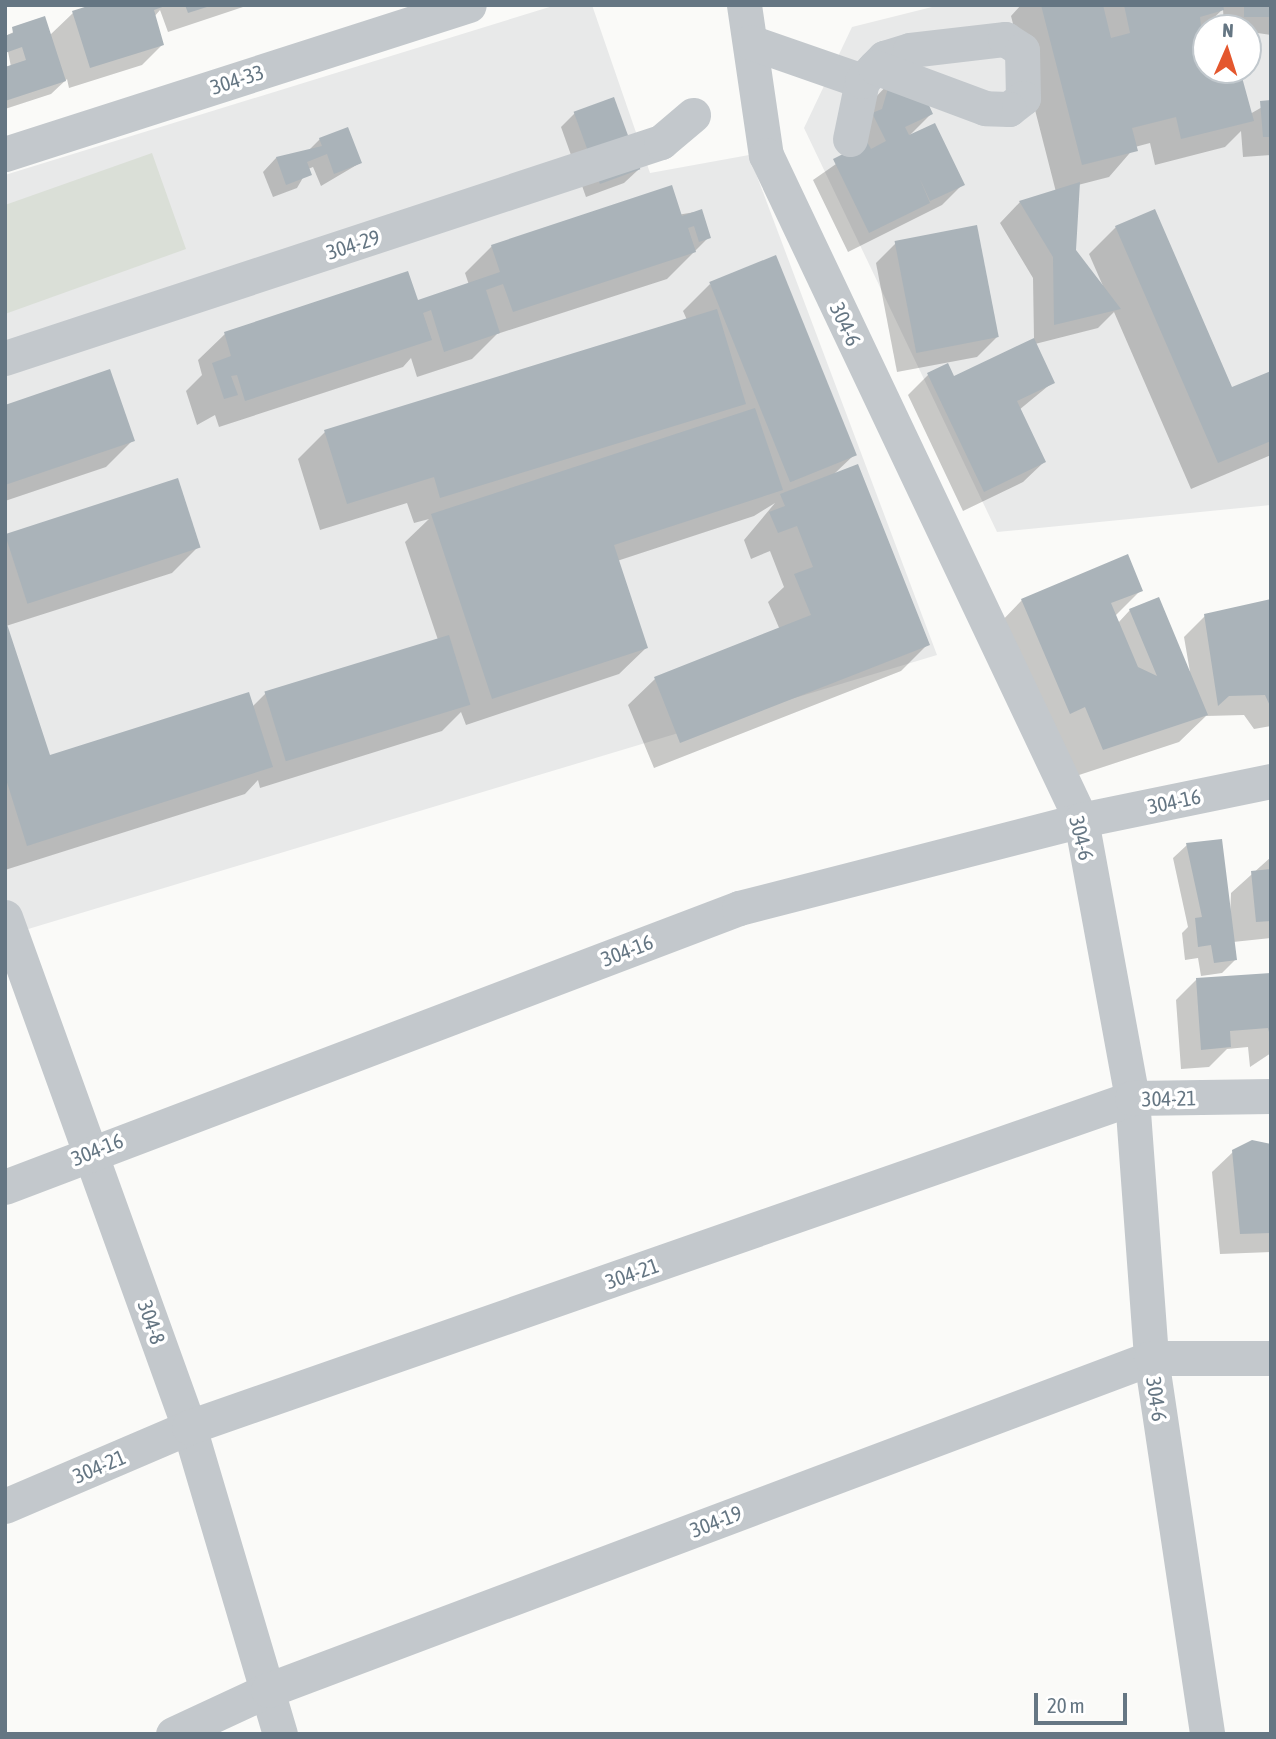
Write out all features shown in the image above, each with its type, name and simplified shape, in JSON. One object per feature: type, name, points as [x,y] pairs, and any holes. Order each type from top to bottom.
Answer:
[{"type":"street","name":"304-33","points":[[5,153],[469,5]]},
{"type":"street","name":"304-6","points":[[744,5],[766,155],[1081,820],[1132,1098],[1151,1358],[1207,1734]]},
{"type":"street","points":[[750,42],[868,74],[850,139]]},
{"type":"street","name":"304-29","points":[[5,358],[662,142],[693,115]]},
{"type":"street","name":"304-16","points":[[5,1187],[92,1150],[739,908],[1081,820],[1271,781]]},
{"type":"street","name":"304-8","points":[[5,917],[92,1150],[189,1427],[280,1734]]},
{"type":"street","name":"304-21","points":[[5,1506],[189,1427],[1132,1098],[1271,1096]]},
{"type":"street","name":"304-19","points":[[173,1734],[268,1690],[1151,1358],[1271,1358]]},
{"type":"shaded area","points":[[556,5],[592,5],[650,173],[749,155],[937,655],[5,936],[5,175]]},
{"type":"shaded area","points":[[940,5],[1271,5],[1271,505],[997,532],[804,128],[852,27]]},
{"type":"shaded area","points":[[152,153],[186,249],[5,314],[5,205]]},
{"type":"building","points":[[91,5],[168,5],[154,10],[164,45],[90,68],[72,11]]},
{"type":"building","points":[[185,5],[210,5],[210,6],[188,13]]},
{"type":"building","points":[[1041,5],[1103,5],[1111,38],[1130,33],[1124,5],[1223,5],[1224,10],[1210,14],[1192,14],[1192,84],[1244,84],[1254,121],[1181,139],[1176,117],[1132,128],[1138,151],[1082,165]]},
{"type":"building","points":[[1244,5],[1271,5],[1271,17],[1244,14]]},
{"type":"building","points":[[45,16],[66,81],[5,101],[5,67],[26,60],[22,47],[5,53],[5,36],[13,33],[12,27]]},
{"type":"building","points":[[891,78],[921,88],[933,114],[905,127],[909,135],[935,123],[965,185],[930,201],[919,177],[930,203],[869,233],[833,159],[867,142],[871,149],[886,141],[872,113],[882,109]]},
{"type":"building","points":[[614,97],[640,169],[600,184],[574,112]]},
{"type":"building","points":[[1271,100],[1271,137],[1263,137],[1260,101]]},
{"type":"building","points":[[348,127],[362,163],[334,174],[327,154],[307,162],[312,175],[286,185],[276,157],[322,146],[319,138]]},
{"type":"building","points":[[1080,182],[1076,250],[1121,309],[1054,325],[1053,257],[1019,201]]},
{"type":"building","points":[[672,185],[682,216],[702,209],[711,238],[699,242],[694,226],[688,228],[696,252],[513,312],[503,284],[486,290],[500,333],[444,352],[431,310],[423,313],[432,340],[245,401],[237,375],[231,376],[238,395],[224,399],[212,363],[231,356],[224,332],[408,271],[418,300],[500,272],[491,245]]},
{"type":"building","points":[[1155,209],[1232,387],[1271,371],[1271,441],[1218,463],[1115,226]]},
{"type":"building","points":[[977,225],[999,337],[916,353],[895,241]]},
{"type":"building","points":[[776,255],[857,455],[790,482],[709,282]]},
{"type":"building","points":[[717,309],[746,404],[440,498],[434,477],[347,504],[324,430]]},
{"type":"building","points":[[1034,338],[1055,383],[1017,401],[1046,462],[984,492],[927,373],[948,363],[954,376]]},
{"type":"building","points":[[110,369],[135,441],[5,485],[5,405]]},
{"type":"building","points":[[755,408],[783,490],[614,545],[648,648],[492,699],[431,514]]},
{"type":"building","points":[[858,464],[930,645],[680,743],[654,677],[811,615],[794,574],[813,567],[797,526],[778,533],[769,512],[785,506],[780,494]]},
{"type":"building","points":[[178,478],[201,547],[27,604],[5,534]]},
{"type":"building","points":[[1128,554],[1143,591],[1111,603],[1138,667],[1157,676],[1129,609],[1159,597],[1208,715],[1103,750],[1085,707],[1070,714],[1021,599]]},
{"type":"building","points":[[1271,599],[1271,708],[1265,695],[1229,696],[1218,706],[1204,614]]},
{"type":"building","points":[[5,618],[50,755],[249,692],[273,767],[27,846],[5,776]]},
{"type":"building","points":[[449,635],[470,705],[286,761],[264,691]]},
{"type":"building","points":[[1222,839],[1237,960],[1214,963],[1211,945],[1198,947],[1195,918],[1202,917],[1186,843]]},
{"type":"building","points":[[1271,869],[1271,921],[1256,922],[1251,871]]},
{"type":"building","points":[[1271,973],[1271,1040],[1268,1028],[1230,1031],[1231,1047],[1201,1050],[1196,978]]},
{"type":"building","points":[[1252,1140],[1271,1144],[1271,1233],[1240,1234],[1232,1150]]}]
